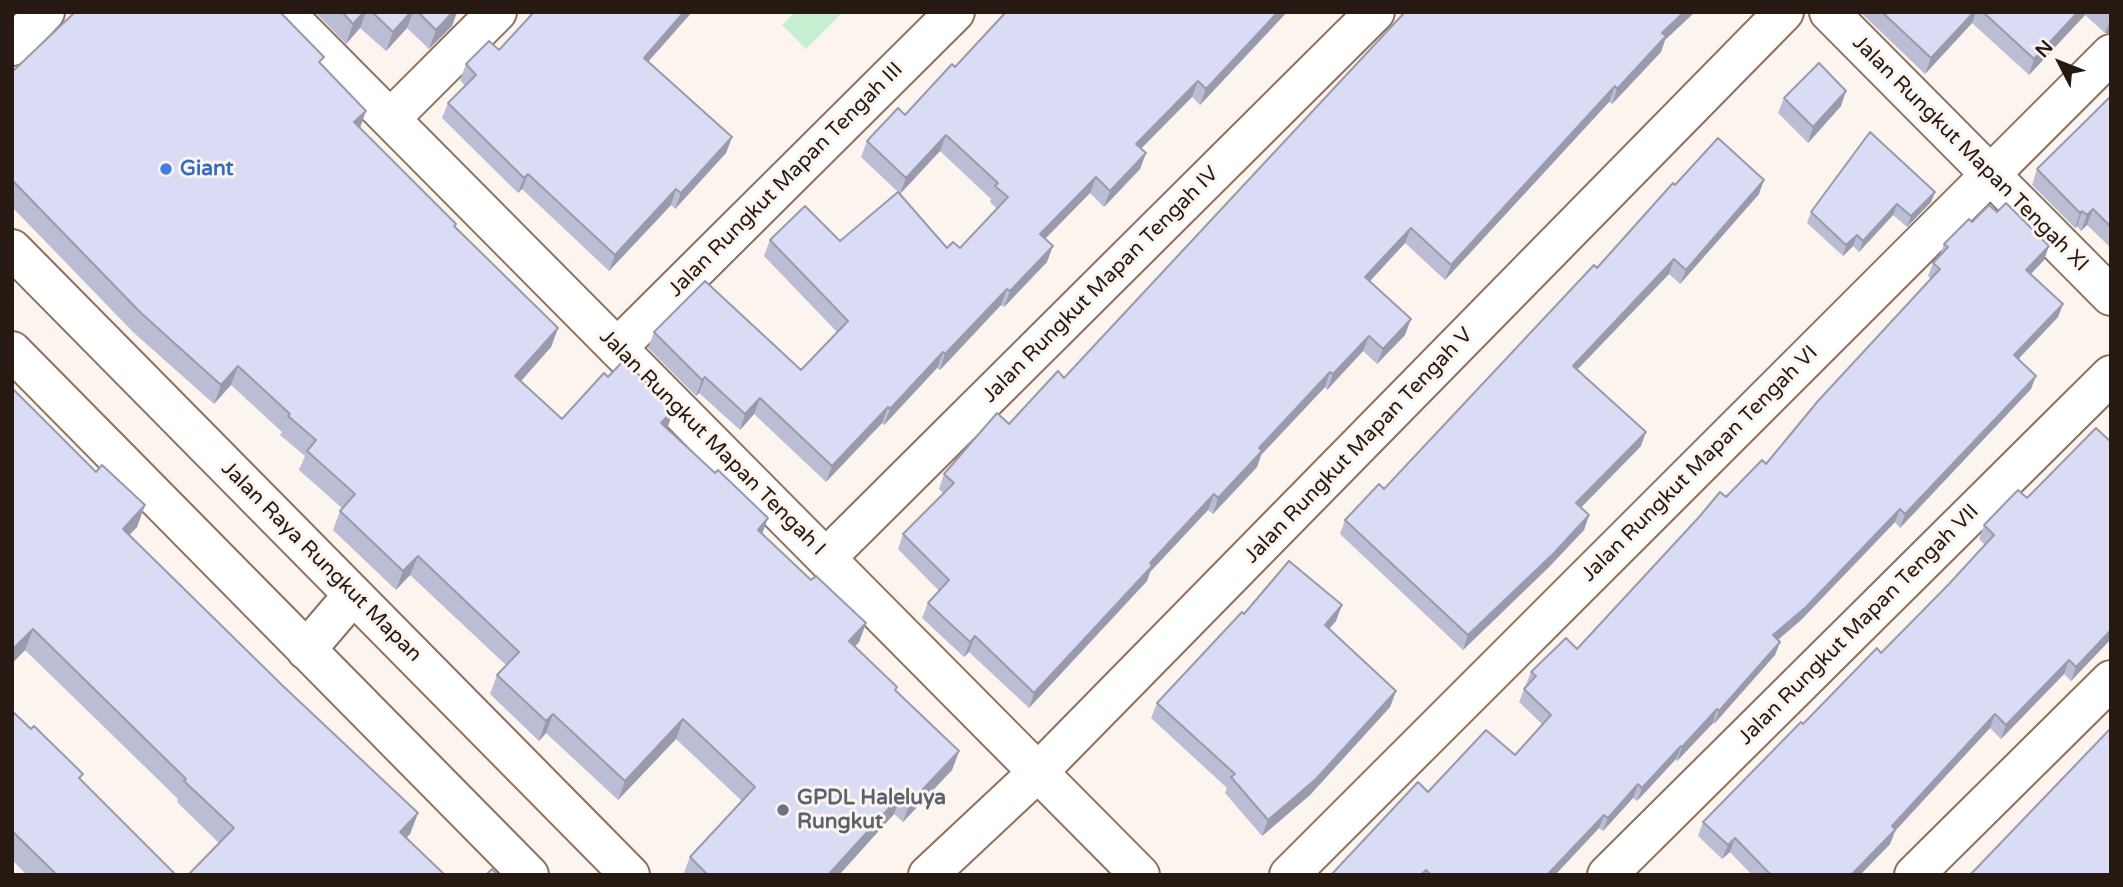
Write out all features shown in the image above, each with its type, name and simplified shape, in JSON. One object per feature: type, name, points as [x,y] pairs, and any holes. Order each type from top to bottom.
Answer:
[{"type":"street","points":[[12,46],[45,12]]},
{"type":"street","name":"Jalan Rungkut Mapan Tengah I","points":[[284,12],[1140,875]]},
{"type":"street","points":[[390,119],[497,12]]},
{"type":"street","name":"Jalan Rungkut Mapan Tengah III","points":[[617,348],[955,12]]},
{"type":"street","name":"Jalan Rungkut Mapan Tengah IV","points":[[826,558],[1376,12]]},
{"type":"street","name":"Jalan Rungkut Mapan Tengah V","points":[[928,875],[1038,772],[1784,12]]},
{"type":"street","name":"Jalan Rungkut Mapan Tengah XI","points":[[1829,12],[2111,296]]},
{"type":"street","name":"Jalan Rungkut Mapan Tengah VI","points":[[1289,875],[2111,54]]},
{"type":"street","name":"Jalan Raya Rungkut Mapan","points":[[12,248],[630,875]]},
{"type":"street","points":[[12,351],[529,875]]},
{"type":"street","name":"Jalan Rungkut Mapan Tengah VII","points":[[1607,875],[2111,375]]},
{"type":"street","points":[[306,650],[353,595]]},
{"type":"street","points":[[1914,875],[2111,680]]},
{"type":"green space","points":[[795,12],[843,12],[806,49],[782,25]]},
{"type":"building","points":[[75,12],[280,12],[324,57],[319,62],[366,111],[354,122],[456,224],[454,226],[558,328],[515,376],[562,419],[604,373],[608,377],[624,360],[674,409],[661,423],[715,473],[718,470],[768,518],[758,530],[811,580],[816,576],[866,623],[849,641],[897,687],[895,690],[959,751],[910,803],[901,795],[828,875],[708,875],[690,857],[755,787],[683,719],[625,781],[553,714],[546,721],[497,675],[519,652],[418,556],[403,571],[340,511],[355,494],[307,451],[316,440],[238,366],[221,385],[141,313],[12,180],[12,72]]},
{"type":"building","points":[[342,12],[364,12],[353,24]]},
{"type":"building","points":[[372,12],[411,12],[393,32]]},
{"type":"building","points":[[418,12],[453,12],[436,30]]},
{"type":"building","points":[[534,12],[684,12],[644,58],[732,137],[681,193],[676,189],[615,255],[528,174],[524,178],[448,103],[476,75],[466,64],[489,41],[499,50]]},
{"type":"building","points":[[1006,12],[1278,12],[1206,89],[1198,81],[1136,144],[1146,153],[1110,191],[1096,177],[1040,234],[1053,246],[1010,291],[1007,289],[945,354],[943,352],[832,466],[760,398],[745,414],[705,377],[702,380],[654,332],[705,281],[801,370],[848,321],[770,240],[805,206],[840,241],[898,192],[947,248],[953,242],[960,248],[1008,197],[995,186],[998,183],[946,135],[906,178],[867,141],[898,108],[905,115],[952,64],[955,67]]},
{"type":"building","points":[[1405,12],[1684,12],[1662,33],[1666,36],[1617,89],[1615,86],[1451,265],[1411,228],[1365,277],[1411,319],[1383,349],[1369,336],[1333,374],[1330,372],[1259,448],[1262,451],[1218,498],[1214,494],[1150,563],[1152,566],[1034,693],[975,636],[970,642],[928,603],[949,580],[903,534],[954,483],[944,474],[997,413],[1009,424],[1058,371],[1064,378]]},
{"type":"building","points":[[1882,12],[1974,12],[1931,58]]},
{"type":"building","points":[[1983,12],[2078,12],[2034,59]]},
{"type":"building","points":[[1819,63],[1846,91],[1813,127],[1784,98]]},
{"type":"building","points":[[2111,96],[2111,227],[2093,209],[2087,215],[2082,211],[2080,213],[2037,169]]},
{"type":"building","points":[[1870,132],[1935,192],[1911,216],[1897,204],[1863,241],[1857,235],[1846,245],[1811,212]]},
{"type":"building","points":[[1718,138],[1764,180],[1686,270],[1674,259],[1573,366],[1646,432],[1576,503],[1589,515],[1554,553],[1468,635],[1345,520],[1379,484],[1384,489],[1594,265],[1597,268],[1673,183],[1675,185]]},
{"type":"building","points":[[2006,203],[2049,246],[2026,270],[2063,304],[2014,355],[2036,376],[1905,514],[1900,509],[1806,607],[1773,635],[1780,642],[1719,711],[1717,709],[1642,788],[1638,784],[1608,818],[1604,815],[1547,875],[1431,875],[1426,870],[1421,875],[1331,875],[1418,782],[1428,792],[1486,730],[1515,755],[1551,715],[1524,689],[1536,676],[1531,672],[1566,638],[1577,649],[1720,492],[1726,497],[1762,460],[1766,464],[1818,401],[1940,269],[1933,263],[1948,247],[1944,244],[1969,219],[1972,222],[1989,205],[1997,212]]},
{"type":"building","points":[[12,388],[96,472],[102,465],[145,505],[123,529],[283,686],[418,813],[400,832],[445,875],[188,875],[234,828],[33,629],[12,650]]},
{"type":"building","points":[[2096,428],[2111,442],[2111,630],[2076,667],[2069,660],[2006,725],[1995,714],[1892,826],[1895,830],[1851,875],[1771,875],[1735,838],[1728,845],[1703,822],[1877,648],[1881,653],[1949,584],[1994,535],[1984,525],[2018,490],[2027,498]]},
{"type":"building","points":[[1289,561],[1342,605],[1325,625],[1396,691],[1316,779],[1268,820],[1231,777],[1235,774],[1157,703],[1242,612],[1244,614]]},
{"type":"building","points":[[12,711],[31,729],[34,726],[83,774],[79,778],[176,875],[57,875],[12,831]]},
{"type":"building","points":[[2111,728],[2111,875],[1970,875]]},
{"type":"building","points":[[492,869],[498,875],[486,875]]},
{"type":"place","name":"Giant","points":[[166,169]]},
{"type":"place","name":"GPDL Haleluya Rungkut","points":[[783,810]]}]
